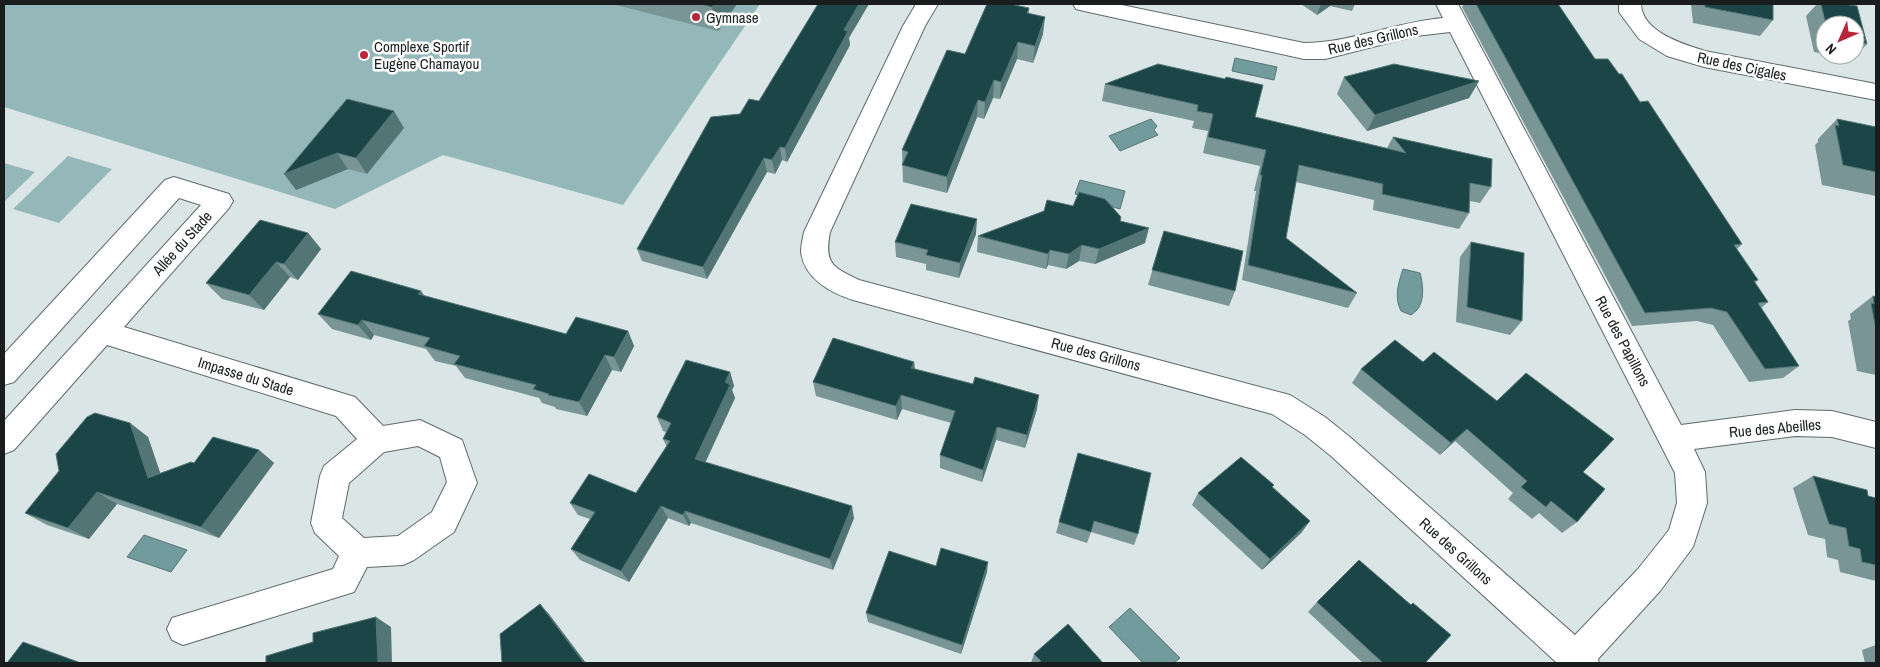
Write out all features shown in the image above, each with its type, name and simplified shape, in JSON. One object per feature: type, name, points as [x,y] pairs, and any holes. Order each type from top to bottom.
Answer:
[{"type":"street","name":"Rue des Grillons","points":[[927,4],[914,26],[817,232],[814,251],[822,269],[835,280],[852,289],[1280,404],[1315,426],[1341,447],[1577,661]]},
{"type":"street","name":"Rue des Grillons","points":[[1084,4],[1304,51],[1324,51],[1416,28],[1452,14]]},
{"type":"street","name":"Rue des Cigales","points":[[1630,4],[1630,12],[1647,34],[1675,50],[1704,59],[1876,92]]},
{"type":"street","name":"Rue des Papillons","points":[[1452,14],[1690,472],[1692,503],[1682,537],[1649,580],[1577,661]]},
{"type":"street","name":"Allée du Stade","points":[[4,373],[174,187],[220,201],[4,441]]},
{"type":"street","name":"Impasse du Stade","points":[[102,332],[345,406],[378,440]]},
{"type":"street","name":"Rue des Abeilles","points":[[1674,439],[1796,423],[1832,424],[1876,435]]},
{"type":"street","points":[[420,433],[452,449],[462,483],[443,522],[403,550],[358,553],[326,523],[335,476],[378,440],[420,433]]},
{"type":"street","points":[[183,629],[343,581],[358,553]]},
{"type":"shaded area","name":"Complexe Sportif Eugène Chamayou","points":[[4,4],[760,4],[623,205],[443,155],[335,209],[4,107]]},
{"type":"shaded area","points":[[1235,58],[1277,67],[1274,80],[1232,71]]},
{"type":"shaded area","points":[[1151,119],[1157,126],[1154,130],[1158,135],[1120,151],[1109,136]]},
{"type":"shaded area","points":[[68,156],[112,169],[59,223],[13,209]]},
{"type":"shaded area","points":[[4,163],[35,172],[4,202]]},
{"type":"shaded area","points":[[1080,180],[1125,191],[1120,209],[1113,207],[1108,202],[1075,194]]},
{"type":"shaded area","points":[[1403,269],[1420,273],[1422,282],[1423,292],[1420,306],[1411,315],[1401,311],[1397,296]]},
{"type":"shaded area","points":[[144,535],[187,550],[171,572],[127,557]]},
{"type":"shaded area","points":[[1130,608],[1180,658],[1174,663],[1143,663],[1109,627]]},
{"type":"building","points":[[701,4],[714,4],[712,7]]},
{"type":"building","points":[[818,4],[859,4],[844,30],[848,31],[785,148],[780,147],[772,160],[764,158],[703,267],[637,249],[711,117],[740,114],[749,99],[759,101]]},
{"type":"building","points":[[987,4],[1010,4],[1029,8],[1027,13],[1045,17],[1035,46],[1018,42],[1001,82],[994,80],[985,102],[978,100],[947,177],[902,165],[908,152],[902,150],[947,50],[965,54]]},
{"type":"building","points":[[1476,4],[1558,4],[1595,59],[1608,59],[1619,74],[1622,74],[1640,102],[1648,101],[1742,244],[1734,245],[1758,280],[1754,281],[1768,302],[1758,303],[1799,366],[1765,369],[1727,312],[1711,308],[1645,313]]},
{"type":"building","points":[[1705,4],[1773,4],[1773,20],[1705,7]]},
{"type":"building","points":[[1821,4],[1857,6],[1859,15],[1824,15]]},
{"type":"building","points":[[1158,64],[1225,79],[1226,77],[1263,85],[1255,117],[1406,153],[1393,137],[1492,159],[1491,187],[1470,183],[1469,213],[1382,194],[1383,184],[1299,165],[1286,238],[1357,293],[1248,265],[1262,175],[1260,175],[1266,150],[1208,137],[1213,114],[1197,111],[1198,105],[1105,84]]},
{"type":"building","points":[[1394,64],[1479,81],[1375,115],[1344,77]]},
{"type":"building","points":[[347,99],[394,111],[356,158],[337,153],[284,174]]},
{"type":"building","points":[[1837,119],[1876,127],[1876,172],[1843,165],[1835,125],[1839,126]]},
{"type":"building","points":[[1079,192],[1105,199],[1121,217],[1120,221],[1149,228],[1099,249],[1082,245],[1069,254],[1050,250],[1048,254],[978,236],[1044,211],[1047,200],[1073,206]]},
{"type":"building","points":[[911,204],[977,219],[960,263],[926,255],[928,250],[895,242]]},
{"type":"building","points":[[260,220],[308,233],[284,264],[276,262],[249,295],[206,283]]},
{"type":"building","points":[[1164,231],[1243,251],[1235,291],[1152,270]]},
{"type":"building","points":[[1471,242],[1524,253],[1522,321],[1467,307]]},
{"type":"building","points":[[351,271],[421,291],[418,294],[566,334],[576,317],[628,331],[614,357],[605,355],[579,402],[548,395],[533,389],[536,385],[454,364],[460,356],[424,346],[430,338],[362,320],[358,325],[318,314]]},
{"type":"building","points":[[1873,296],[1876,297],[1876,329],[1871,303],[1874,304]]},
{"type":"building","points":[[833,338],[914,362],[911,368],[973,384],[975,377],[1039,395],[1027,435],[997,427],[983,470],[940,455],[955,411],[901,395],[896,406],[813,382]]},
{"type":"building","points":[[1395,340],[1423,362],[1434,352],[1497,401],[1526,373],[1614,439],[1583,472],[1605,489],[1577,522],[1551,501],[1546,507],[1521,487],[1527,481],[1467,429],[1451,443],[1361,369]]},
{"type":"building","points":[[686,360],[730,372],[725,382],[730,385],[695,459],[852,506],[830,559],[685,511],[683,515],[661,506],[621,571],[571,549],[595,512],[570,503],[589,474],[636,493],[670,441],[663,439],[671,423],[657,417]]},
{"type":"building","points":[[95,413],[130,423],[148,478],[191,462],[194,463],[213,437],[259,450],[201,527],[97,492],[68,528],[25,513],[59,471],[56,454],[87,417]]},
{"type":"building","points":[[1078,453],[1151,473],[1138,534],[1094,521],[1091,532],[1059,522]]},
{"type":"building","points":[[1241,457],[1274,485],[1272,487],[1310,521],[1270,559],[1198,493]]},
{"type":"building","points":[[1813,476],[1867,490],[1868,496],[1876,498],[1876,565],[1862,562],[1860,549],[1849,546],[1846,528],[1829,524]]},
{"type":"building","points":[[941,548],[988,562],[962,645],[866,613],[889,551],[936,566]]},
{"type":"building","points":[[1359,560],[1411,605],[1413,603],[1451,635],[1425,663],[1383,663],[1317,602]]},
{"type":"building","points":[[540,604],[584,663],[502,663],[500,634]]},
{"type":"building","points":[[376,617],[378,663],[266,663],[266,656],[313,642],[313,633]]},
{"type":"building","points":[[1068,624],[1103,663],[1038,663],[1041,661],[1034,654]]},
{"type":"building","points":[[23,642],[81,663],[7,663]]},
{"type":"place","name":"Gymnase","points":[[696,17]]},
{"type":"place","name":"Complexe Sportif Eugène Chamayou","points":[[364,55]]}]
